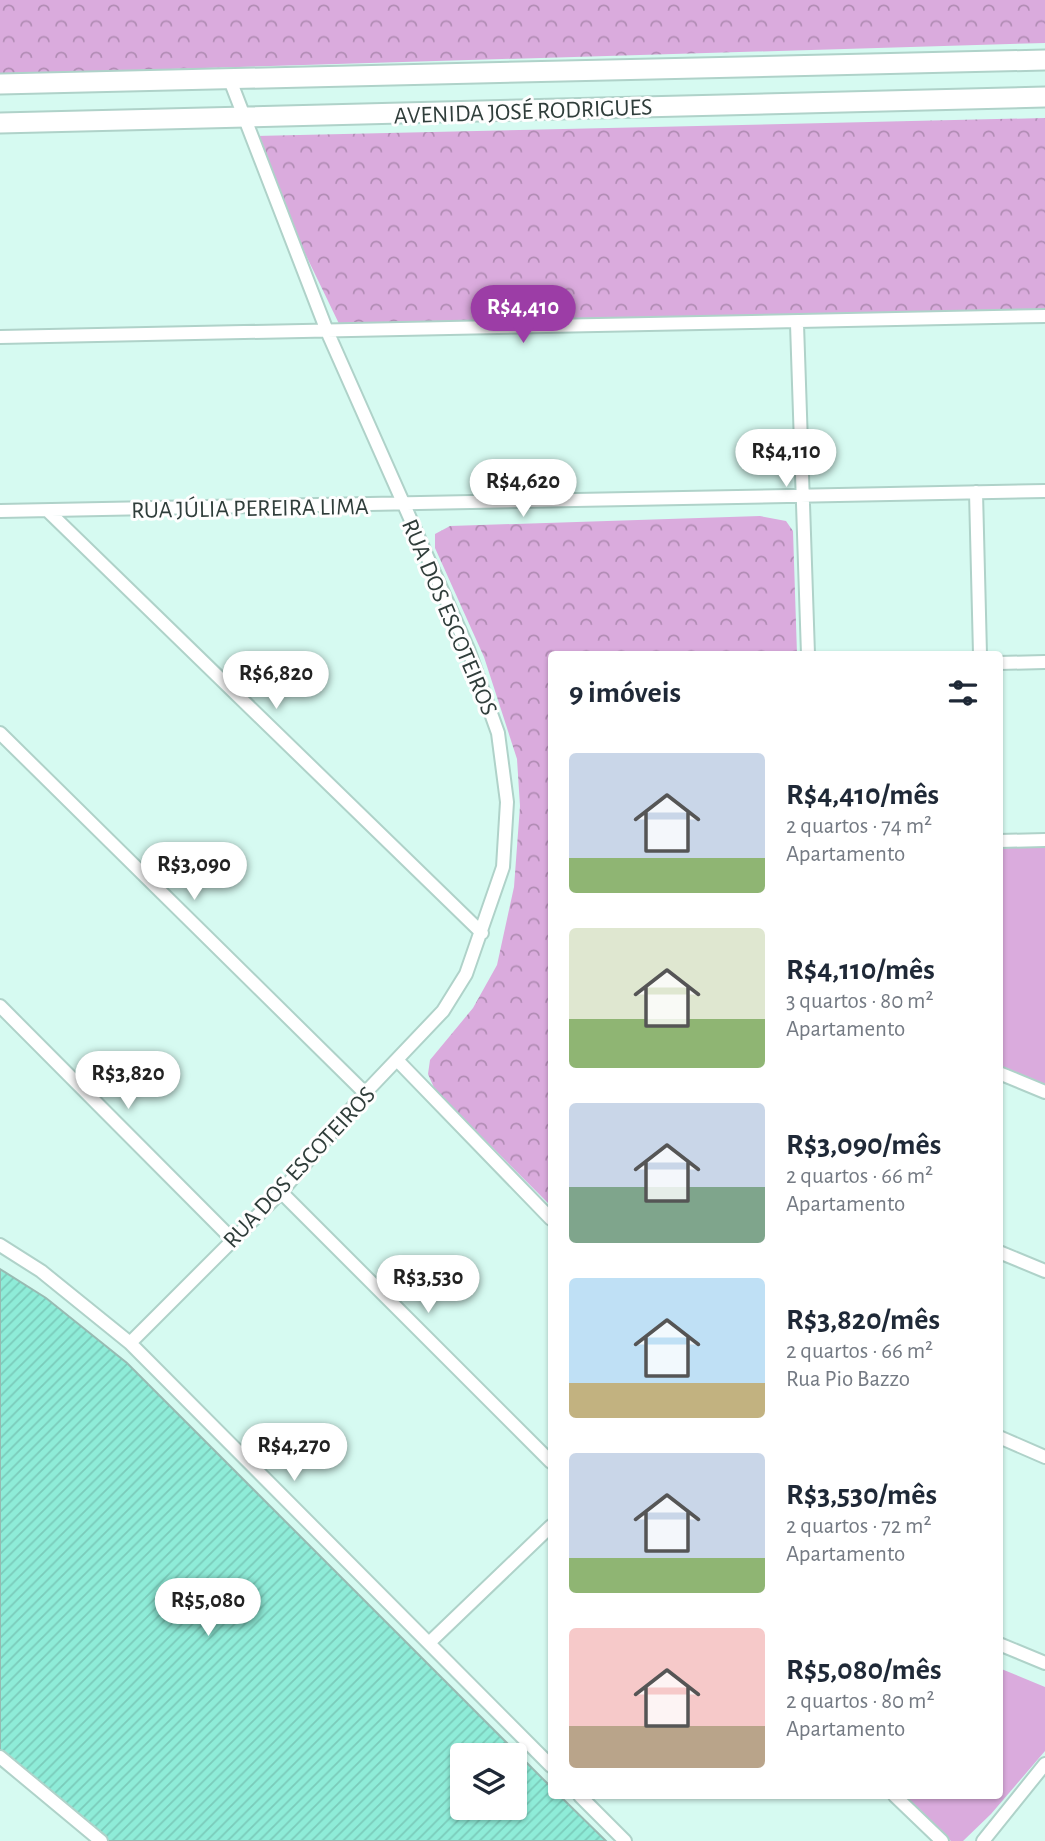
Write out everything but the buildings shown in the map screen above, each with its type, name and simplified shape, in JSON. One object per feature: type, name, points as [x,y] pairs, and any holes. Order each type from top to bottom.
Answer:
[{"type":"street","name":"AVENIDA JOSÉ RODRIGUES","points":[[0,84],[1045,60]]},
{"type":"street","name":"RUA DOS ESCOTEIROS","points":[[130,1343],[281,1192],[365,1093],[443,1011],[466,974],[503,867],[507,802],[498,733],[468,649],[327,331],[230,80]]},
{"type":"street","name":"AVENIDA JOSÉ RODRIGUES","points":[[0,123],[1045,97]]},
{"type":"street","points":[[0,337],[797,324],[1045,316]]},
{"type":"street","points":[[797,324],[808,651]]},
{"type":"street","name":"RUA JÚLIA PEREIRA LIMA","points":[[0,511],[1045,491]]},
{"type":"street","points":[[976,492],[980,651]]},
{"type":"street","points":[[49,512],[482,933]]},
{"type":"street","points":[[1003,663],[1045,662]]},
{"type":"street","points":[[0,733],[365,1093]]},
{"type":"street","points":[[1003,841],[1045,840]]},
{"type":"street","points":[[0,1006],[232,1239]]},
{"type":"street","points":[[398,1061],[548,1216]]},
{"type":"street","points":[[1003,1075],[1045,1092]]},
{"type":"street","points":[[281,1192],[548,1459]]},
{"type":"street","points":[[0,1245],[41,1271],[130,1343],[548,1763]]},
{"type":"street","points":[[1003,1254],[1045,1271]]},
{"type":"street","points":[[1003,1439],[1045,1457]]},
{"type":"street","points":[[430,1642],[548,1529]]},
{"type":"street","points":[[1003,1646],[1045,1663]]},
{"type":"street","points":[[0,1757],[101,1841]]},
{"type":"street","points":[[983,1841],[1045,1764]]},
{"type":"street","points":[[583,1799],[625,1841]]},
{"type":"street","points":[[898,1799],[942,1841]]},
{"type":"green space","points":[[0,0],[1045,0],[1045,43],[0,74]]},
{"type":"green space","points":[[1045,118],[1045,322],[343,332],[300,243],[255,136]]},
{"type":"green space","points":[[760,516],[786,521],[793,531],[797,651],[548,651],[548,1203],[435,1090],[428,1074],[430,1060],[473,1008],[497,965],[514,887],[520,806],[517,759],[484,657],[435,548],[435,534],[450,526]]},
{"type":"green space","points":[[1045,845],[1045,1088],[1003,1068],[1003,849]]},
{"type":"green space","points":[[1003,1670],[1045,1687],[1045,1751],[991,1814],[963,1841],[951,1841],[908,1799],[1003,1799]]}]
